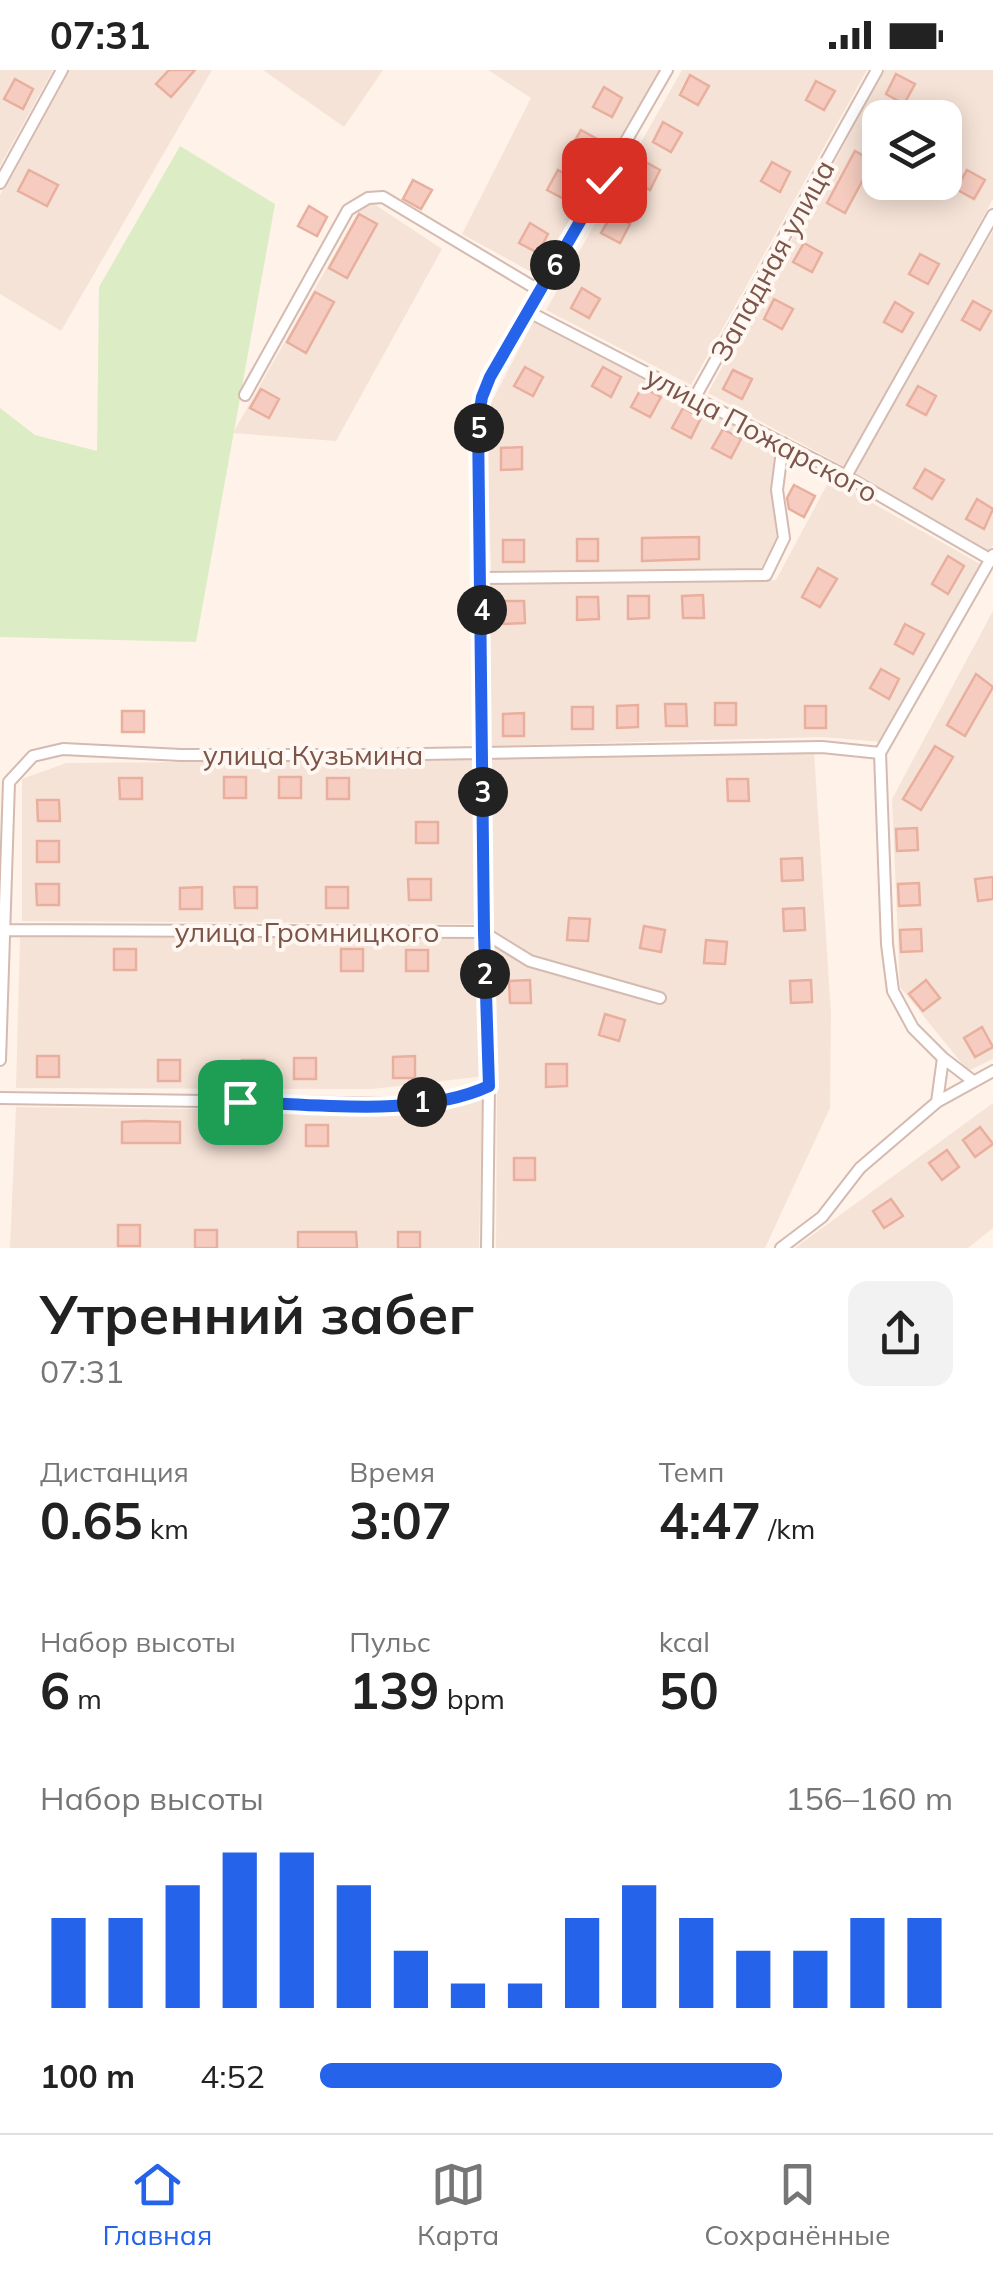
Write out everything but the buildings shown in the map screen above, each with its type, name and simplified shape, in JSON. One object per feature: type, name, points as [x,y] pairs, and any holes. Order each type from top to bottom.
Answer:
[{"type":"street","points":[[0,183],[62,70]]},
{"type":"street","points":[[487,1248],[489,1086],[478,421],[490,377],[667,70]]},
{"type":"street","name":"Западная улица","points":[[695,397],[877,70]]},
{"type":"street","points":[[244,395],[348,210],[368,198],[383,197],[540,291]]},
{"type":"street","points":[[846,476],[993,215]]},
{"type":"street","name":"улица Пожарского","points":[[529,312],[846,476],[992,558]]},
{"type":"street","points":[[482,578],[766,575],[784,538],[777,490],[783,443]]},
{"type":"street","points":[[974,1081],[942,1058],[914,1028],[893,991],[887,944],[880,753],[992,558]]},
{"type":"street","name":"улица Кузьмина","points":[[4,778],[33,756],[63,749],[181,755],[364,756],[822,747],[880,753]]},
{"type":"street","points":[[0,1060],[4,778]]},
{"type":"street","name":"улица Громницкого","points":[[3,930],[484,932]]},
{"type":"street","points":[[484,932],[530,961],[660,998]]},
{"type":"street","points":[[937,1102],[942,1058]]},
{"type":"street","points":[[781,1248],[822,1217],[860,1168],[937,1102],[993,1071]]},
{"type":"street","points":[[0,1098],[403,1104],[466,1097],[489,1086]]},
{"type":"shaded area","points":[[0,70],[53,70],[0,166]]},
{"type":"shaded area","points":[[69,70],[212,70],[61,331],[0,294],[0,195]]},
{"type":"shaded area","points":[[263,70],[383,70],[344,127]]},
{"type":"shaded area","points":[[488,70],[661,70],[544,279],[462,234],[531,98]]},
{"type":"shaded area","points":[[682,70],[867,70],[691,385],[546,310]]},
{"type":"shaded area","points":[[885,70],[993,70],[993,199],[845,467],[708,393],[862,112],[862,200],[962,200],[962,100],[869,100]]},
{"type":"shaded area","points":[[371,202],[442,249],[336,441],[233,433],[359,211]]},
{"type":"shaded area","points":[[993,231],[993,545],[989,551],[855,473]]},
{"type":"shaded area","points":[[533,322],[778,448],[771,487],[777,541],[760,569],[491,571],[486,413]]},
{"type":"shaded area","points":[[830,479],[982,565],[881,742],[823,737],[491,746],[490,584],[776,580]]},
{"type":"shaded area","points":[[993,611],[993,1059],[968,1071],[900,987],[892,799]]},
{"type":"shaded area","points":[[814,752],[831,1014],[830,1108],[765,1248],[496,1248],[497,1084],[490,759]]},
{"type":"shaded area","points":[[475,760],[478,924],[22,921],[22,779],[66,763]]},
{"type":"shaded area","points":[[20,937],[478,938],[485,1076],[372,1089],[16,1088]]},
{"type":"shaded area","points":[[482,1098],[479,1248],[10,1248],[16,1107],[373,1111]]},
{"type":"shaded area","points":[[993,1103],[993,1228],[968,1248],[795,1248]]},
{"type":"green space","points":[[180,146],[275,204],[196,642],[0,637],[0,408],[35,435],[97,451],[99,287]]},
{"type":"route","points":[[240,1102],[403,1104],[466,1097],[489,1086],[478,421],[490,377],[604,180]]}]
